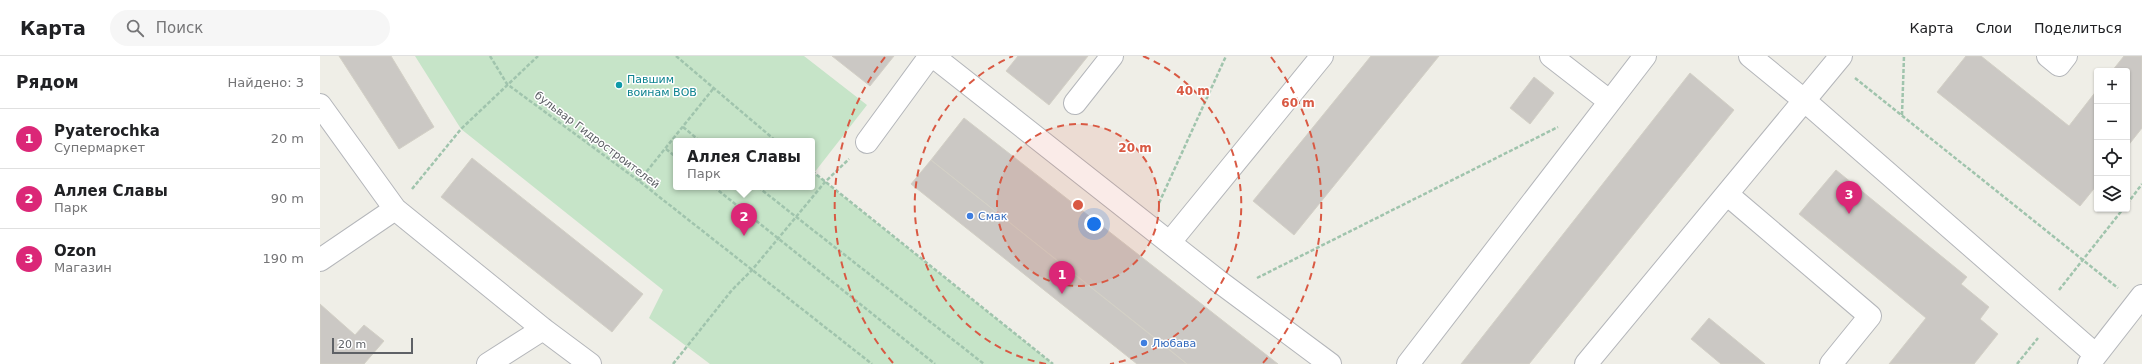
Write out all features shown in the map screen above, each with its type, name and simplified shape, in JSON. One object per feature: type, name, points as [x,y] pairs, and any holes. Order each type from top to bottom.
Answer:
[{"type":"street","points":[[866,142],[931,56],[1231,290],[1330,364]]},
{"type":"street","points":[[1075,103],[1112,56]]},
{"type":"street","points":[[1170,242],[1322,56]]},
{"type":"street","points":[[1551,56],[1609,101]]},
{"type":"street","points":[[1408,364],[1645,56]]},
{"type":"street","points":[[1750,56],[1805,101],[2050,315],[2092,360],[2139,299]]},
{"type":"street","points":[[2048,56],[2059,64],[2066,56]]},
{"type":"street","points":[[1586,364],[1728,195],[1839,59]]},
{"type":"street","points":[[320,105],[395,209],[543,329],[590,364]]},
{"type":"street","points":[[1728,195],[1870,316],[1831,364]]},
{"type":"street","points":[[320,260],[395,209]]},
{"type":"street","points":[[488,364],[543,329]]},
{"type":"path","name":"бульвар Гидростроителей","points":[[490,56],[507,84],[639,181],[872,364]]},
{"type":"path","points":[[395,209],[461,129],[538,56]]},
{"type":"path","points":[[676,56],[772,138]]},
{"type":"path","points":[[1149,225],[1226,56]]},
{"type":"path","points":[[1902,116],[1904,56]]},
{"type":"path","points":[[1839,59],[1902,116],[2083,262],[2139,299]]},
{"type":"path","points":[[674,138],[713,88]]},
{"type":"path","points":[[1231,290],[1559,126]]},
{"type":"path","points":[[683,127],[696,138]]},
{"type":"path","points":[[639,181],[673,140]]},
{"type":"path","points":[[673,364],[732,290],[752,270],[795,216],[825,182],[866,142]]},
{"type":"path","points":[[666,149],[673,155]]},
{"type":"path","points":[[815,174],[1053,364]]},
{"type":"path","points":[[2130,200],[2142,184]]},
{"type":"path","points":[[718,190],[935,364]]},
{"type":"path","points":[[762,190],[984,364]]},
{"type":"path","points":[[2017,364],[2045,328],[2060,287],[2083,262],[2121,212]]},
{"type":"green space","points":[[415,56],[804,56],[867,105],[815,172],[815,138],[673,138],[673,190],[815,190],[815,174],[1053,364],[710,364],[649,318],[663,290],[461,129]]},
{"type":"building","points":[[339,56],[391,56],[434,127],[399,149]]},
{"type":"building","points":[[832,56],[894,56],[870,86]]},
{"type":"building","points":[[1018,56],[1088,56],[1049,105],[1006,71]]},
{"type":"building","points":[[1371,56],[1439,56],[1294,235],[1253,201]]},
{"type":"building","points":[[1966,56],[1981,56],[2069,126],[2094,94],[2094,189],[2080,206],[1937,92]]},
{"type":"building","points":[[2124,56],[2142,56],[2142,128],[2130,143],[2130,68],[2114,68]]},
{"type":"building","points":[[1690,73],[1734,110],[1529,364],[1461,364]]},
{"type":"building","points":[[1534,77],[1554,93],[1530,124],[1510,108]]},
{"type":"building","points":[[964,118],[1278,364],[1187,364],[931,160]]},
{"type":"building","points":[[472,158],[643,294],[612,332],[441,197]]},
{"type":"building","points":[[931,160],[1187,364],[1137,364],[911,184]]},
{"type":"building","points":[[1836,170],[1967,277],[1961,284],[1989,307],[1980,319],[1998,334],[1974,364],[1889,364],[1926,318],[1799,214]]},
{"type":"building","points":[[320,304],[355,335],[364,325],[384,341],[364,364],[320,364]]},
{"type":"building","points":[[1709,318],[1765,364],[1721,364],[1691,339]]},
{"type":"place","name":"Павшим воинам ВОВ","points":[[619,85]]},
{"type":"place","name":"Ozon","points":[[1849,214]]},
{"type":"place","name":"Смак","points":[[970,216]]},
{"type":"place","name":"Аллея Славы","points":[[744,236]]},
{"type":"place","name":"Pyaterochka","points":[[1062,294]]},
{"type":"place","name":"Любава","points":[[1144,343]]}]
